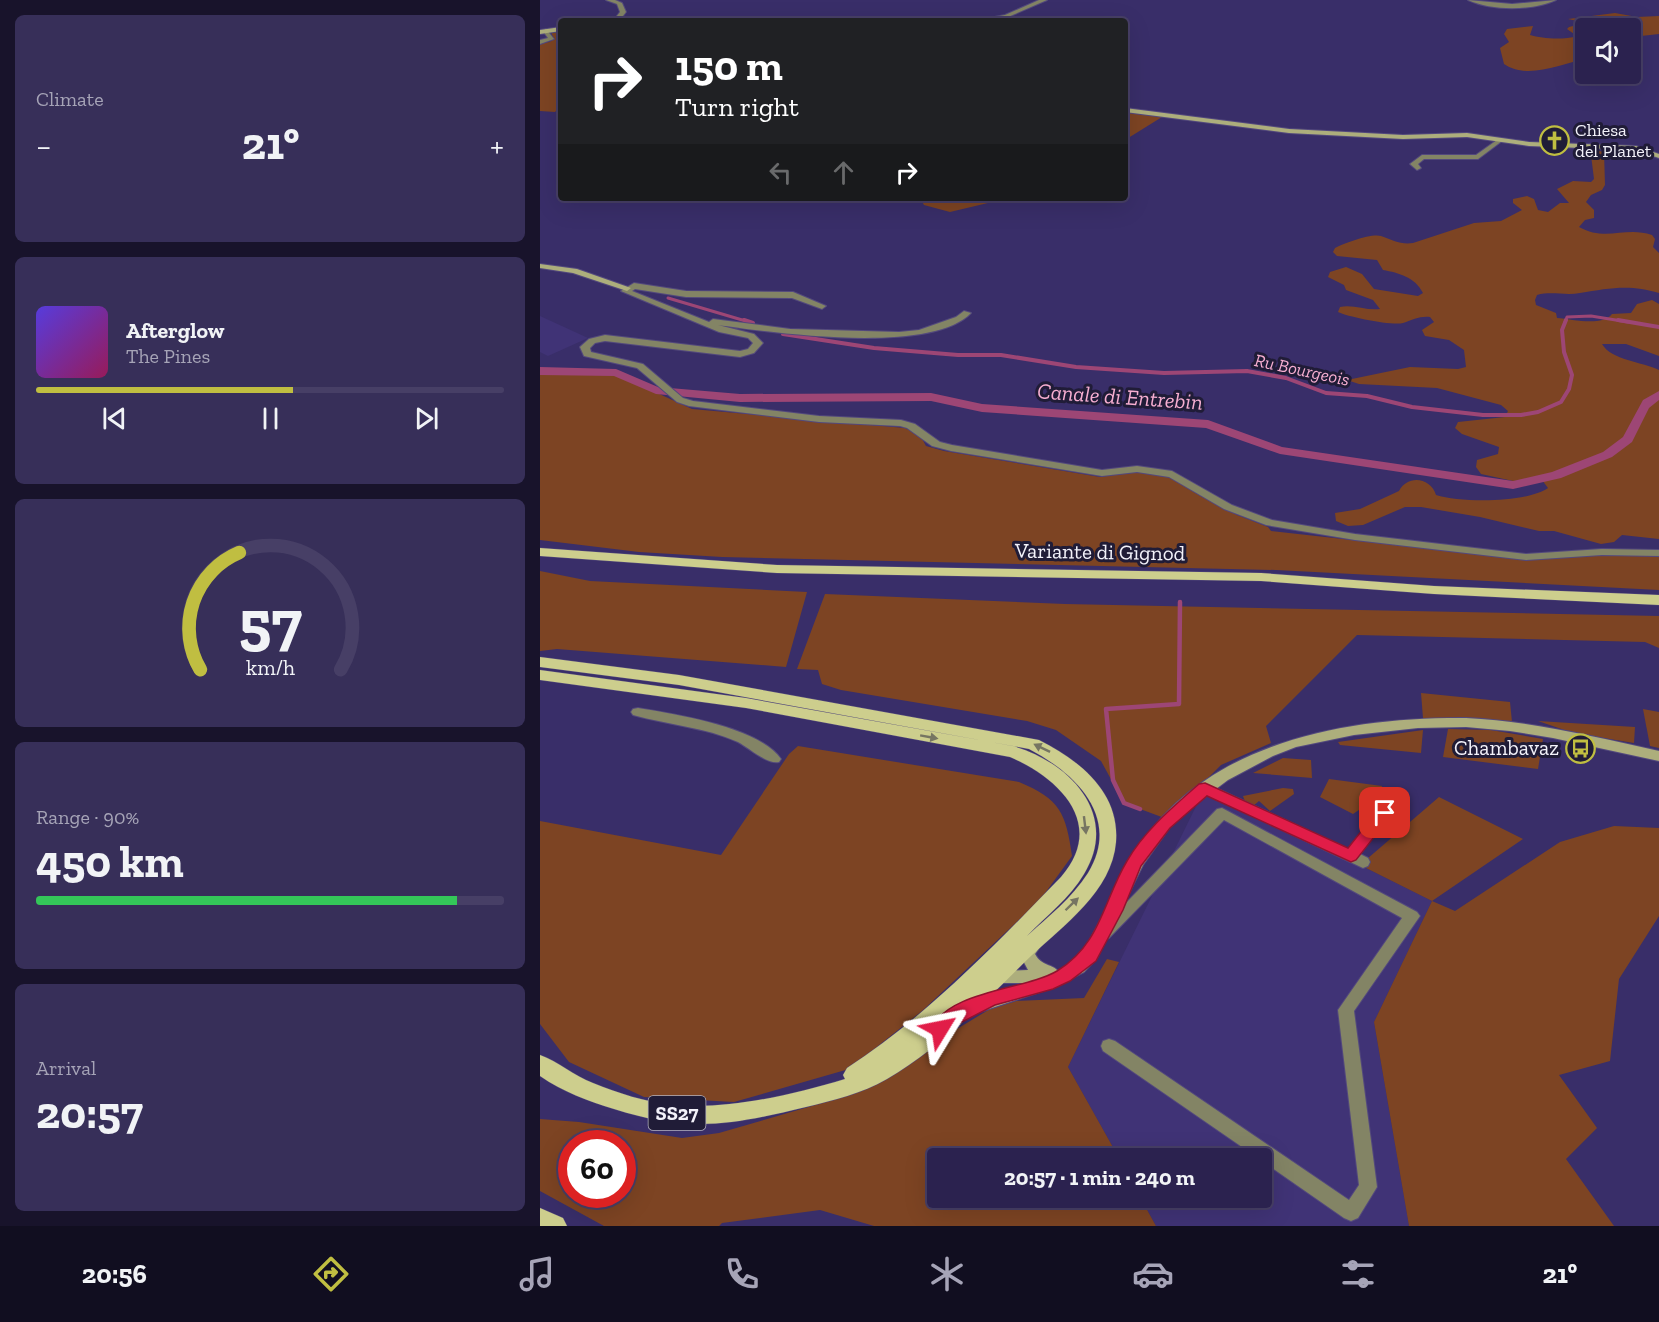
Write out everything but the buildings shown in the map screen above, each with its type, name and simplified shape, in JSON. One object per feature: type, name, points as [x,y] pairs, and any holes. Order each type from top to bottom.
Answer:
[{"type":"main road","points":[[543,31],[558,29]]},
{"type":"main road","points":[[1128,110],[1289,131],[1403,137],[1467,135],[1499,141],[1636,148],[1659,156]]},
{"type":"main road","points":[[540,266],[574,272],[627,288]]},
{"type":"main road","name":"Variante di Gignod","points":[[540,552],[777,569],[1261,577],[1434,590],[1659,600]]},
{"type":"main road","points":[[540,662],[679,680],[939,725],[1033,744],[1058,756],[1083,776],[1097,795],[1106,822],[1107,843],[1099,870],[1081,896],[954,1017]]},
{"type":"main road","points":[[540,675],[746,703],[1014,752],[1039,761],[1062,777],[1077,794],[1085,818],[1087,842],[1080,866],[1025,926],[911,1033],[864,1069],[823,1094]]},
{"type":"main road","points":[[954,1017],[990,998],[1047,984],[1064,976],[1090,956],[1114,910],[1134,863],[1164,824],[1205,788],[1277,749],[1339,732],[1432,723],[1489,724],[1577,738],[1659,756]]},
{"type":"main road","points":[[1042,934],[1027,953],[1031,965],[1040,971],[1064,976]]},
{"type":"main road","points":[[911,1033],[945,1016],[984,978],[1064,976]]},
{"type":"main road","name":"SS27","points":[[540,1064],[552,1074],[580,1089],[653,1111],[704,1116],[773,1107],[852,1086],[892,1064],[954,1017]]},
{"type":"main road","points":[[540,1218],[555,1226]]},
{"type":"street","points":[[609,0],[618,3],[623,12],[618,18]]},
{"type":"street","points":[[994,18],[1006,16],[1044,0]]},
{"type":"street","points":[[1472,0],[1509,6],[1526,6],[1553,0]]},
{"type":"street","points":[[540,42],[551,39],[543,31]]},
{"type":"street","points":[[1417,168],[1414,164],[1422,157],[1478,157],[1499,141]]},
{"type":"street","points":[[822,306],[793,295],[711,295],[640,286],[627,288],[625,291],[631,294],[732,333],[751,336],[758,343],[751,351],[740,354],[605,338],[592,341],[585,346],[586,354],[640,366],[680,400],[702,406],[819,419],[901,423],[911,426],[936,444],[1083,471],[1102,473],[1137,469],[1155,470],[1172,474],[1250,518],[1313,530],[1526,557],[1602,552],[1659,553]]},
{"type":"street","points":[[708,323],[798,332],[899,335],[920,333],[959,319],[967,313]]},
{"type":"street","points":[[638,712],[702,725],[755,743],[774,759]]},
{"type":"street","points":[[1205,788],[1357,859],[1385,813]]},
{"type":"street","points":[[1097,941],[1222,813],[1412,916],[1346,1010],[1368,1187],[1351,1212],[1109,1046]]},
{"type":"shaded area","points":[[1615,13],[1637,17],[1659,16],[1659,34],[1641,36],[1641,18],[1576,18]]},
{"type":"shaded area","points":[[1533,26],[1530,35],[1554,38],[1575,36],[1575,62],[1533,71],[1513,69],[1504,64],[1500,48],[1509,42],[1504,34],[1507,29]]},
{"type":"shaded area","points":[[1575,26],[1575,35],[1567,29]]},
{"type":"shaded area","points":[[558,30],[558,108],[555,112],[540,111],[540,43],[550,42],[553,38],[551,31]]},
{"type":"shaded area","points":[[1128,111],[1162,117],[1128,138]]},
{"type":"shaded area","points":[[1591,149],[1604,152],[1605,185],[1602,190],[1591,195],[1586,202],[1594,210],[1594,218],[1585,220],[1579,227],[1607,234],[1633,232],[1652,235],[1655,239],[1653,247],[1659,253],[1659,293],[1639,288],[1620,288],[1575,294],[1543,294],[1537,295],[1535,300],[1536,305],[1556,313],[1557,318],[1586,321],[1601,320],[1612,314],[1631,313],[1637,304],[1652,300],[1659,304],[1659,356],[1626,344],[1602,344],[1612,354],[1659,370],[1659,539],[1622,535],[1614,542],[1601,544],[1554,531],[1539,531],[1480,517],[1421,507],[1405,507],[1363,525],[1348,526],[1336,521],[1335,513],[1360,509],[1399,491],[1413,480],[1429,485],[1436,495],[1477,500],[1525,497],[1548,488],[1542,480],[1513,481],[1481,474],[1476,467],[1477,460],[1498,454],[1499,447],[1462,434],[1455,428],[1458,422],[1505,417],[1508,411],[1501,405],[1437,388],[1359,384],[1347,380],[1410,367],[1458,369],[1466,367],[1464,350],[1449,340],[1425,336],[1422,330],[1434,322],[1430,317],[1398,324],[1338,312],[1340,307],[1345,306],[1380,309],[1373,300],[1346,290],[1344,285],[1328,277],[1330,272],[1346,267],[1362,274],[1374,289],[1418,296],[1423,293],[1411,279],[1383,270],[1377,260],[1337,256],[1333,252],[1335,248],[1377,235],[1401,243],[1413,243],[1474,223],[1501,221],[1522,210],[1513,203],[1513,199],[1527,196],[1534,199],[1538,210],[1548,212],[1560,203],[1569,203],[1557,189],[1573,181],[1591,182],[1594,179],[1591,155],[1588,152]]},
{"type":"shaded area","points":[[922,201],[996,201],[950,212],[924,205]]},
{"type":"shaded area","points":[[540,316],[588,338],[548,356],[540,352]]},
{"type":"shaded area","points":[[540,373],[618,375],[692,409],[905,428],[920,435],[926,446],[944,451],[1100,477],[1135,472],[1172,477],[1237,515],[1268,527],[1271,531],[1523,559],[1608,554],[1659,556],[1659,590],[1276,570],[722,557],[639,552],[540,540]]},
{"type":"shaded area","points":[[540,571],[590,581],[807,592],[786,667],[557,649],[540,651]]},
{"type":"shaded area","points":[[825,594],[1065,604],[1659,616],[1659,648],[1645,642],[1357,635],[1266,726],[1271,743],[1221,765],[1167,819],[1124,803],[1101,761],[1056,730],[1027,721],[841,690],[822,684],[818,670],[797,669]]},
{"type":"shaded area","points":[[1421,693],[1510,702],[1512,722],[1423,718]]},
{"type":"shaded area","points":[[1643,709],[1659,712],[1659,748],[1650,746]]},
{"type":"shaded area","points":[[1538,721],[1635,727],[1634,743],[1573,733]]},
{"type":"shaded area","points":[[1448,729],[1491,730],[1543,739],[1538,769],[1443,757]]},
{"type":"shaded area","points":[[1423,730],[1421,753],[1340,745],[1338,742]]},
{"type":"shaded area","points":[[798,746],[1019,782],[1044,795],[1059,809],[1067,829],[1072,856],[1040,900],[922,1011],[849,1069],[734,1102],[644,1097],[569,1062],[540,1024],[540,821],[721,855],[789,754]]},
{"type":"shaded area","points":[[1283,758],[1311,760],[1312,778],[1253,773]]},
{"type":"shaded area","points":[[1329,779],[1382,786],[1381,795],[1353,814],[1320,797]]},
{"type":"shaded area","points":[[1205,788],[1432,901],[1374,1022],[1409,1226],[1156,1226],[1146,1208],[1272,1208],[1272,1148],[1113,1148],[1068,1067]]},
{"type":"shaded area","points":[[1283,788],[1293,789],[1294,794],[1270,811],[1259,801],[1252,807],[1246,804],[1243,796]]},
{"type":"shaded area","points":[[1439,797],[1523,839],[1432,901],[1360,865]]},
{"type":"shaded area","points":[[1614,826],[1659,828],[1659,916],[1619,979],[1610,1061],[1559,1075],[1597,1128],[1566,1159],[1614,1226],[1409,1226],[1374,1022],[1432,901],[1455,911],[1560,842]]},
{"type":"shaded area","points":[[1107,959],[1119,962],[1068,1067],[1113,1148],[927,1148],[927,1208],[1146,1208],[1156,1226],[874,1226],[820,1210],[722,1223],[719,1226],[604,1226],[571,1208],[636,1208],[636,1131],[682,1138],[719,1133],[846,1096],[990,1009],[1016,1001],[1084,998]]},
{"type":"shaded area","points":[[540,1119],[630,1130],[558,1130],[558,1201],[540,1191]]},
{"type":"waterway","name":"Ru Bourgeois","points":[[668,298],[749,322]]},
{"type":"waterway","name":"Ru Bourgeois","points":[[1565,322],[1567,317],[1591,316],[1628,322]]},
{"type":"waterway","name":"Ru Bourgeois","points":[[744,320],[753,323]]},
{"type":"waterway","name":"Ru Bourgeois","points":[[783,334],[874,348],[958,355],[1001,355],[1076,367],[1164,373],[1247,371],[1286,378],[1326,393],[1367,396],[1412,407],[1483,415],[1521,415],[1538,412],[1561,402],[1569,389],[1572,375],[1564,352],[1562,330],[1566,320]]},
{"type":"waterway","name":"Ru Bourgeois","points":[[1618,320],[1659,327]]},
{"type":"waterway","name":"Canale di Entrebin","points":[[540,371],[616,373],[656,390],[740,398],[931,397],[982,408],[1208,424],[1280,450],[1513,485],[1525,484],[1574,469],[1620,447],[1632,433],[1647,402],[1659,395]]},
{"type":"waterway","points":[[1140,809],[1124,803],[1113,780],[1106,709],[1179,704],[1180,602]]},
{"type":"place","name":"Chiesa del Planet","points":[[1554,140]]},
{"type":"place","name":"Chambavaz","points":[[1580,748]]},
{"type":"route","points":[[940,1029],[954,1017],[990,998],[1047,984],[1064,976],[1090,956],[1114,910],[1134,863],[1164,824],[1205,788],[1351,856],[1385,813]]}]
